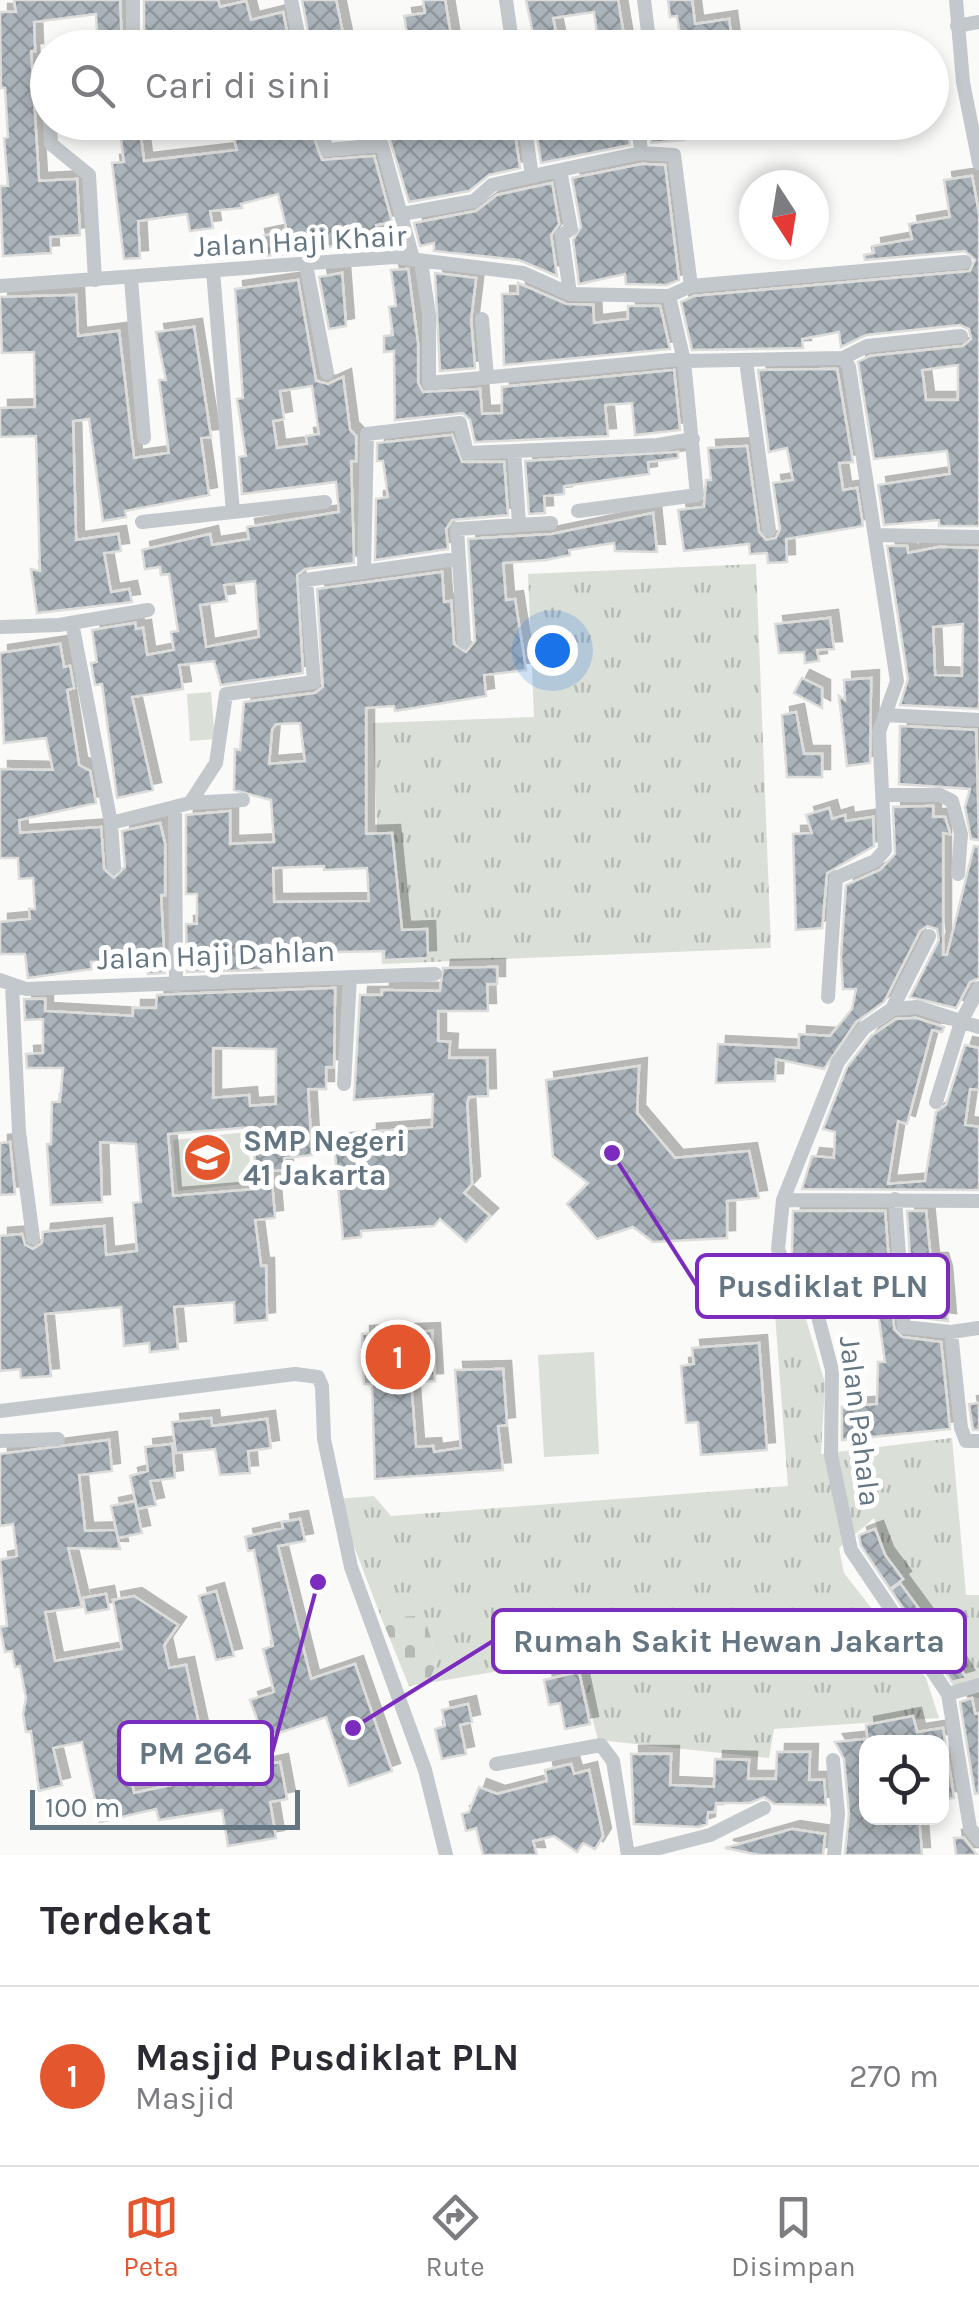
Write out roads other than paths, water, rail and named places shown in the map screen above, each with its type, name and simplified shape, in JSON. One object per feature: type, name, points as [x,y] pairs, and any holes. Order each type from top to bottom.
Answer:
[{"type":"street","points":[[132,0],[133,30]]},
{"type":"street","points":[[291,0],[298,30]]},
{"type":"street","points":[[506,0],[510,30]]},
{"type":"street","points":[[644,0],[648,30]]},
{"type":"street","points":[[956,0],[967,116],[979,162]]},
{"type":"street","points":[[957,26],[979,22]]},
{"type":"street","points":[[51,140],[89,175],[95,280]]},
{"type":"street","points":[[324,140],[327,150],[382,145],[417,261],[429,316],[430,383],[683,360],[843,358],[867,346],[961,336]]},
{"type":"street","points":[[527,140],[532,176]]},
{"type":"street","points":[[640,140],[641,152]]},
{"type":"street","points":[[402,214],[474,201],[492,185],[641,152],[674,155],[691,286]]},
{"type":"street","points":[[560,170],[572,229],[562,235],[570,294]]},
{"type":"street","name":"Jalan Haji Khair","points":[[0,286],[214,270],[417,261],[523,273],[570,294],[669,296]]},
{"type":"street","points":[[578,511],[697,496],[683,360],[669,296],[691,286],[965,262]]},
{"type":"street","points":[[306,265],[326,373]]},
{"type":"street","points":[[214,270],[232,512]]},
{"type":"street","points":[[132,278],[144,438]]},
{"type":"street","points":[[482,318],[487,377]]},
{"type":"street","points":[[828,997],[836,878],[875,861],[885,850],[879,732],[897,681],[848,367],[843,358]]},
{"type":"street","points":[[746,360],[769,530]]},
{"type":"street","points":[[364,570],[367,434],[460,423],[467,453],[693,439]]},
{"type":"street","points":[[514,451],[518,523]]},
{"type":"street","points":[[142,522],[325,502]]},
{"type":"street","points":[[464,642],[457,530],[550,523]]},
{"type":"street","points":[[876,535],[979,537]]},
{"type":"street","points":[[176,986],[183,806],[216,763],[226,694],[314,682],[306,580],[456,559]]},
{"type":"street","points":[[0,627],[72,624],[148,610]]},
{"type":"street","points":[[72,624],[111,823],[114,868]]},
{"type":"street","points":[[885,715],[979,720]]},
{"type":"street","points":[[883,795],[940,796],[952,801],[961,834],[958,874]]},
{"type":"street","points":[[111,823],[183,806],[243,800]]},
{"type":"street","points":[[929,936],[892,1009],[916,1008],[979,1027]]},
{"type":"street","name":"Jalan Haji Dahlan","points":[[6,982],[26,989],[435,974]]},
{"type":"street","points":[[344,1084],[350,977]]},
{"type":"street","points":[[6,982],[33,1238]]},
{"type":"street","points":[[936,1102],[962,1022],[979,988]]},
{"type":"street","name":"Jalan Pahala","points":[[892,1009],[864,1028],[838,1062],[783,1200],[778,1249],[784,1265],[812,1290],[832,1370],[831,1454],[851,1550],[948,1694]]},
{"type":"street","points":[[895,1199],[904,1327],[952,1332],[979,1328]]},
{"type":"street","points":[[783,1200],[979,1201]]},
{"type":"street","points":[[952,1332],[961,1428],[966,1441],[979,1441]]},
{"type":"street","points":[[0,1412],[295,1374],[318,1377],[322,1386],[324,1439],[350,1567],[425,1770],[446,1855]]},
{"type":"street","points":[[0,1441],[58,1439]]},
{"type":"street","points":[[974,1834],[948,1694],[979,1685]]},
{"type":"street","points":[[496,1764],[601,1745],[614,1761],[630,1855],[710,1835],[764,1808]]},
{"type":"street","points":[[833,1760],[838,1814],[834,1855]]},
{"type":"place","name":"Pusdiklat PLN","points":[[612,1153]]},
{"type":"place","name":"SMP Negeri 41 Jakarta","points":[[208,1158]]},
{"type":"place","name":"Masjid Pusdiklat PLN","points":[[398,1357]]},
{"type":"place","name":"PM 264","points":[[318,1582]]},
{"type":"place","name":"Rumah Sakit Hewan Jakarta","points":[[353,1728]]}]
